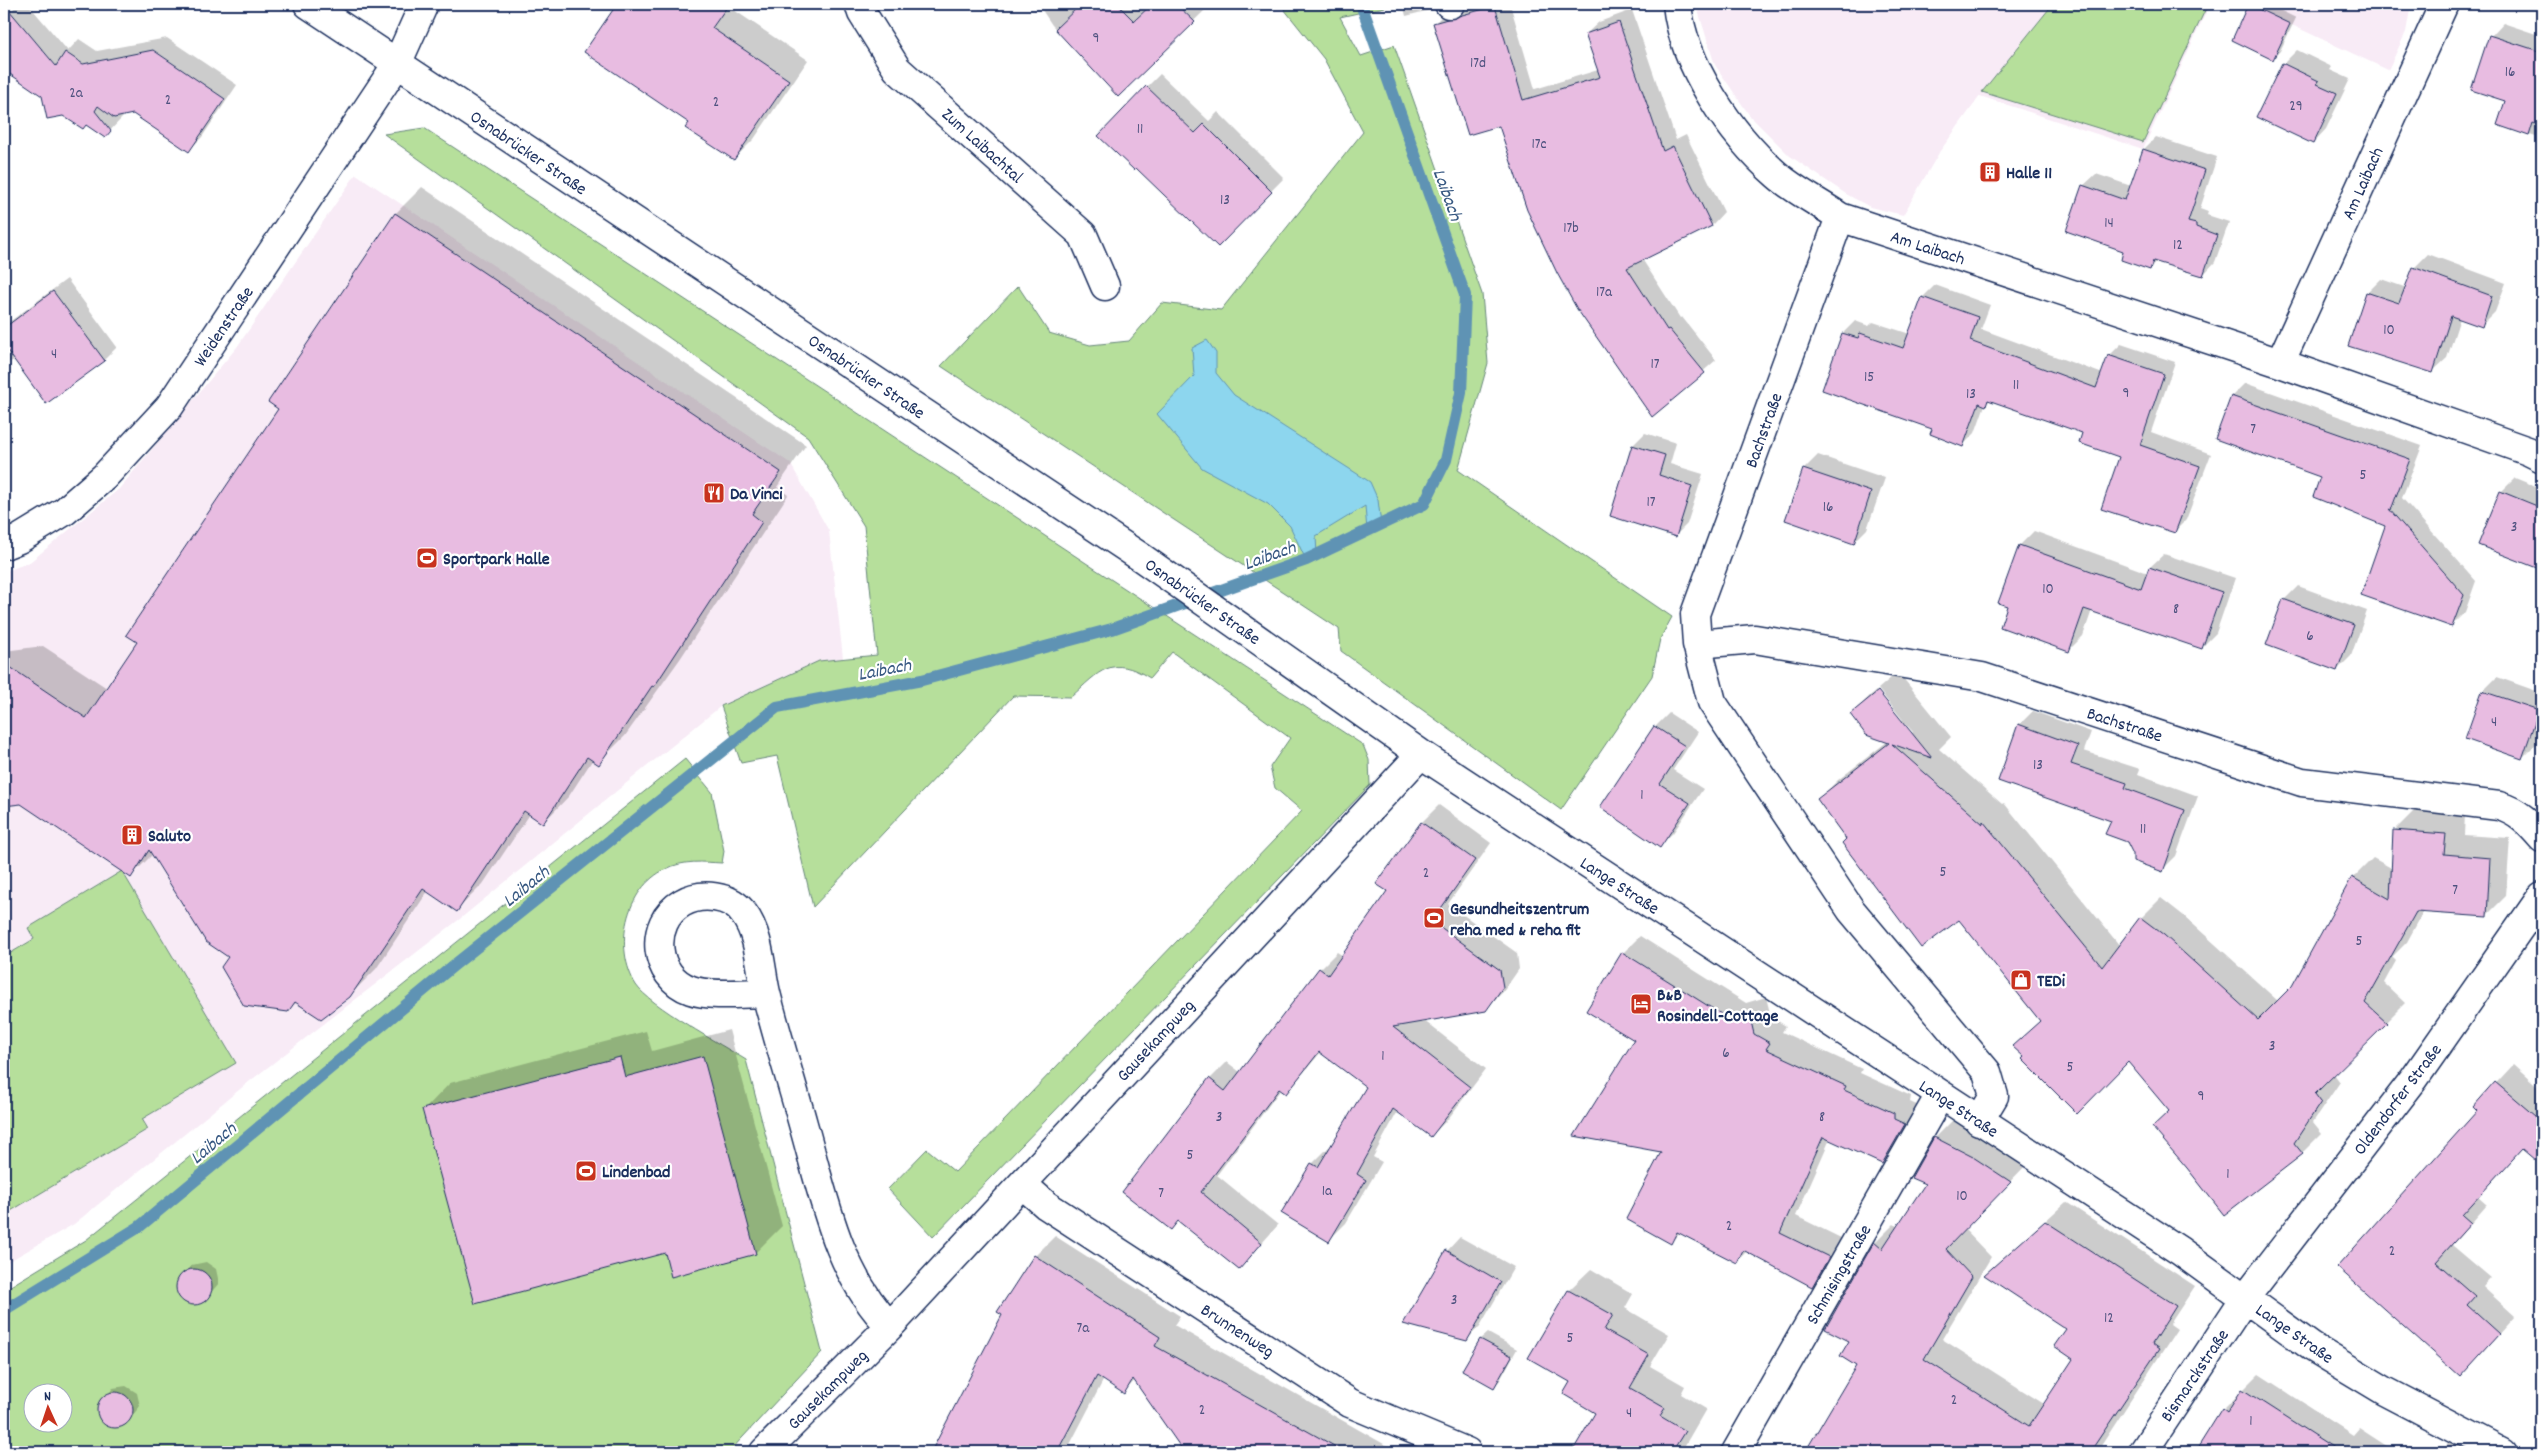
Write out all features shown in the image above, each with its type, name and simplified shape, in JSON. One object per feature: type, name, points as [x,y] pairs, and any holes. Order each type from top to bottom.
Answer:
[{"type":"street","name":"Osnabrücker Straße","points":[[308,4],[1142,558],[1421,754]]},
{"type":"street","name":"Weidenstraße","points":[[4,545],[19,539],[65,511],[104,478],[169,407],[397,64],[424,4]]},
{"type":"street","name":"Zum Laibachtal","points":[[859,4],[862,12],[897,68],[1083,235],[1105,286]]},
{"type":"street","name":"Am Laibach","points":[[1677,4],[1678,14],[1698,72],[1732,128],[1777,175],[1840,217],[2280,364],[2528,451],[2542,458]]},
{"type":"street","name":"Am Laibach","points":[[2280,364],[2444,4]]},
{"type":"street","name":"Bachstraße","points":[[1840,217],[1695,614],[1697,644],[1712,702],[1851,910],[1987,1072],[1994,1096],[1979,1121]]},
{"type":"street","name":"Bachstraße","points":[[1697,644],[1755,639],[1982,677],[2302,782],[2499,806],[2513,810],[2526,819],[2542,838]]},
{"type":"street","name":"Lange Straße","points":[[1421,754],[2180,1251],[2312,1348],[2385,1391],[2502,1452]]},
{"type":"street","name":"Gausekampweg","points":[[764,1452],[890,1326],[1421,754]]},
{"type":"street","name":"Oldendorfer Straße","points":[[2245,1298],[2414,1079],[2542,896]]},
{"type":"street","points":[[766,993],[832,1226],[852,1274],[876,1312],[890,1326]]},
{"type":"street","name":"Schmisingstraße","points":[[1736,1452],[1940,1095]]},
{"type":"street","name":"Brunnenweg","points":[[1022,1184],[1046,1204],[1350,1403],[1467,1452]]},
{"type":"street","name":"Bismarckstraße","points":[[2143,1452],[2245,1298]]},
{"type":"shaded area","points":[[1696,4],[2210,4],[2143,149],[1980,96],[1940,151],[1903,215],[1870,207],[1846,194],[1790,156],[1750,116],[1715,65]]},
{"type":"shaded area","points":[[2247,4],[2411,4],[2406,32],[2388,70]]},
{"type":"shaded area","points":[[356,174],[790,463],[829,531],[843,658],[819,661],[721,706],[461,918],[250,1081],[74,1224],[4,1264],[4,572],[30,562],[119,489],[237,347]]},
{"type":"green space","points":[[1280,4],[1384,4],[1385,7],[1340,17],[1361,56],[1394,45],[1482,294],[1488,363],[1458,470],[1672,617],[1660,639],[1652,676],[1561,810],[1341,651],[1339,629],[941,366],[1018,286],[1049,333],[1090,345],[1129,341],[1162,303],[1221,310],[1363,132],[1324,59]]},
{"type":"green space","points":[[2053,4],[2208,4],[2143,142],[1982,92]]},
{"type":"green space","points":[[424,128],[1363,745],[1369,760],[1370,785],[933,1237],[888,1189],[927,1149],[955,1172],[1302,811],[1275,788],[1270,767],[1290,738],[1172,652],[1150,678],[1125,667],[1116,667],[1098,673],[1071,697],[1013,696],[813,907],[777,756],[741,763],[721,706],[819,661],[877,655],[864,526],[808,437],[384,134]]},
{"type":"green space","name":"Lindenbad","points":[[685,759],[712,792],[724,851],[722,863],[693,862],[679,864],[666,869],[652,878],[632,904],[627,920],[625,954],[629,970],[636,985],[643,993],[670,1014],[746,1060],[822,1352],[729,1452],[4,1452],[4,1290],[86,1240]]},
{"type":"green space","points":[[122,871],[236,1063],[142,1119],[148,1129],[4,1215],[4,957],[34,939],[28,928]]},
{"type":"water","points":[[1207,340],[1216,353],[1216,373],[1234,395],[1370,482],[1378,500],[1381,524],[1367,531],[1365,506],[1316,536],[1317,555],[1306,560],[1290,526],[1268,504],[1202,468],[1157,414],[1194,376],[1192,348]]},
{"type":"building","points":[[4,4],[56,66],[65,52],[83,64],[153,50],[225,99],[189,152],[133,114],[114,118],[98,106],[95,111],[111,131],[105,138],[86,125],[83,129],[63,116],[47,119],[42,96],[4,70]]},
{"type":"building","points":[[617,4],[729,4],[712,28],[789,80],[734,160],[685,128],[689,123],[584,52]]},
{"type":"building","points":[[1081,4],[1117,4],[1134,21],[1152,4],[1176,4],[1195,22],[1118,97],[1055,29]]},
{"type":"building","points":[[2248,4],[2290,24],[2273,60],[2232,40]]},
{"type":"building","points":[[1495,6],[1523,100],[1600,77],[1585,34],[1619,22],[1663,151],[1673,146],[1712,226],[1627,268],[1667,330],[1669,329],[1705,373],[1652,417],[1577,309],[1557,273],[1527,210],[1499,126],[1468,135],[1433,23]]},
{"type":"building","points":[[2489,35],[2542,52],[2542,127],[2533,123],[2529,136],[2497,125],[2505,101],[2471,90]]},
{"type":"building","points":[[2282,63],[2319,81],[2317,84],[2337,93],[2313,144],[2256,117]]},
{"type":"building","points":[[1146,86],[1195,133],[1204,124],[1272,192],[1218,247],[1136,168],[1134,170],[1098,136]]},
{"type":"building","points":[[2143,149],[2205,170],[2188,222],[2217,235],[2203,276],[2153,261],[2150,270],[2121,260],[2123,251],[2066,231],[2082,185],[2125,200]]},
{"type":"building","name":"Sportpark Halle","points":[[395,213],[781,472],[752,514],[762,522],[654,687],[652,686],[599,765],[587,757],[543,824],[524,811],[457,912],[423,889],[350,997],[321,1019],[295,1002],[288,1012],[244,1006],[221,967],[228,957],[206,942],[149,850],[131,878],[21,804],[4,806],[4,663],[86,718],[137,642],[126,635],[278,409],[268,402]]},
{"type":"building","points":[[2413,267],[2492,296],[2482,327],[2451,316],[2433,373],[2348,346],[2366,292],[2399,303]]},
{"type":"building","points":[[53,291],[105,361],[46,404],[4,346],[4,328]]},
{"type":"building","points":[[1922,297],[1978,317],[1970,341],[2096,388],[2108,355],[2164,374],[2140,445],[2200,466],[2175,533],[2101,509],[2119,457],[2079,443],[2082,433],[1988,400],[1986,406],[1979,403],[1963,447],[1930,434],[1932,429],[1822,390],[1842,333],[1858,338],[1860,333],[1903,348]]},
{"type":"building","points":[[2231,396],[2410,459],[2391,510],[2389,509],[2464,595],[2452,627],[2361,595],[2385,526],[2313,497],[2320,477],[2215,439]]},
{"type":"building","points":[[1632,445],[1665,455],[1659,475],[1692,486],[1676,537],[1610,516]]},
{"type":"building","points":[[1803,469],[1871,492],[1854,544],[1785,520]]},
{"type":"building","points":[[2500,491],[2542,508],[2542,570],[2478,545]]},
{"type":"building","points":[[2019,545],[2141,589],[2149,567],[2222,592],[2202,649],[2084,609],[2069,652],[2000,627],[2007,606],[1998,603]]},
{"type":"building","points":[[2283,599],[2354,625],[2337,671],[2266,645]]},
{"type":"building","points":[[1878,691],[1932,758],[1892,744],[1983,824],[1983,821],[2102,967],[2140,917],[2164,935],[2258,1020],[2292,986],[2352,877],[2390,899],[2393,830],[2446,834],[2444,854],[2490,858],[2487,917],[2416,912],[2365,1003],[2387,1023],[2315,1094],[2321,1102],[2294,1143],[2303,1154],[2224,1215],[2152,1127],[2169,1111],[2128,1062],[2077,1114],[2022,1059],[2024,1057],[2012,1046],[2040,1021],[1959,920],[1921,948],[1842,843],[1846,839],[1817,799],[1889,743],[1866,735],[1850,714]]},
{"type":"building","points":[[2482,691],[2539,710],[2522,759],[2465,739]]},
{"type":"building","points":[[2018,724],[2078,746],[2071,764],[2127,783],[2125,788],[2185,810],[2163,872],[2133,861],[2133,854],[2127,842],[2105,834],[2111,821],[1998,781]]},
{"type":"building","points":[[1654,726],[1685,746],[1660,784],[1690,803],[1660,848],[1600,807]]},
{"type":"building","points":[[1421,822],[1475,860],[1432,921],[1500,970],[1503,987],[1486,1011],[1393,1027],[1470,1087],[1431,1137],[1393,1109],[1357,1174],[1366,1180],[1329,1242],[1281,1213],[1311,1163],[1318,1167],[1366,1087],[1319,1052],[1286,1094],[1279,1089],[1201,1192],[1262,1243],[1239,1270],[1178,1221],[1171,1230],[1122,1192],[1209,1078],[1225,1091],[1319,968],[1328,975],[1387,891],[1376,884]]},
{"type":"building","points":[[1622,952],[1729,1019],[1749,1013],[1754,1034],[1770,1043],[1766,1049],[1846,1086],[1844,1090],[1894,1113],[1894,1119],[1905,1124],[1882,1164],[1823,1137],[1780,1233],[1829,1257],[1812,1287],[1743,1250],[1737,1263],[1677,1232],[1671,1244],[1626,1219],[1661,1152],[1574,1136],[1634,1040],[1586,1011]]},
{"type":"building","name":"Lindenbad","points":[[703,1056],[756,1254],[671,1277],[665,1253],[475,1304],[422,1109],[620,1057],[625,1077]]},
{"type":"building","points":[[2495,1082],[2542,1122],[2542,1166],[2522,1149],[2462,1215],[2471,1223],[2436,1262],[2475,1296],[2467,1305],[2499,1334],[2460,1377],[2337,1267],[2477,1111],[2473,1107]]},
{"type":"building","points":[[1934,1137],[1973,1157],[2011,1182],[1946,1249],[1972,1277],[1924,1359],[2029,1426],[2073,1359],[2054,1346],[2066,1329],[1984,1275],[2045,1221],[2176,1306],[2152,1344],[2159,1349],[2090,1452],[1805,1452],[1856,1366],[1840,1356],[1849,1341],[1825,1329],[1874,1242],[1882,1249],[1925,1184],[1911,1178]]},
{"type":"building","points":[[1446,1250],[1501,1282],[1467,1341],[1403,1324]]},
{"type":"building","points":[[1034,1255],[1160,1337],[1155,1346],[1345,1452],[1184,1452],[1133,1379],[1124,1394],[1097,1376],[1057,1452],[931,1452],[1002,1315],[997,1312]]},
{"type":"building","points":[[194,1269],[207,1274],[212,1287],[207,1300],[194,1305],[181,1300],[176,1287],[181,1274]]},
{"type":"building","points":[[1568,1290],[1613,1315],[1604,1330],[1649,1355],[1630,1388],[1665,1408],[1660,1416],[1685,1431],[1672,1452],[1572,1452],[1595,1413],[1563,1394],[1570,1382],[1528,1358]]},
{"type":"building","points":[[1480,1339],[1512,1356],[1494,1388],[1462,1370]]},
{"type":"building","points":[[2242,1389],[2340,1452],[2195,1452],[2222,1409],[2227,1413]]},
{"type":"building","points":[[115,1392],[128,1397],[133,1410],[128,1423],[115,1428],[102,1423],[97,1410],[102,1397]]},
{"type":"waterway","name":"Laibach","points":[[4,1310],[139,1227],[453,966],[777,707],[922,680],[1112,629],[1306,560],[1424,504],[1446,460],[1461,393],[1465,295],[1361,4]]},
{"type":"place","name":"Halle 11","points":[[1990,172]]},
{"type":"place","name":"Da Vinci","points":[[714,493]]},
{"type":"place","name":"Sportpark Halle","points":[[427,558]]},
{"type":"place","name":"Saluto","points":[[132,835]]},
{"type":"place","name":"Gesundheitszentrum reha med & reha fit","points":[[1434,918]]},
{"type":"place","name":"TEDi","points":[[2021,980]]},
{"type":"place","name":"B&B Rosindell-Cottage","points":[[1641,1004]]},
{"type":"place","name":"Lindenbad","points":[[586,1171]]}]
